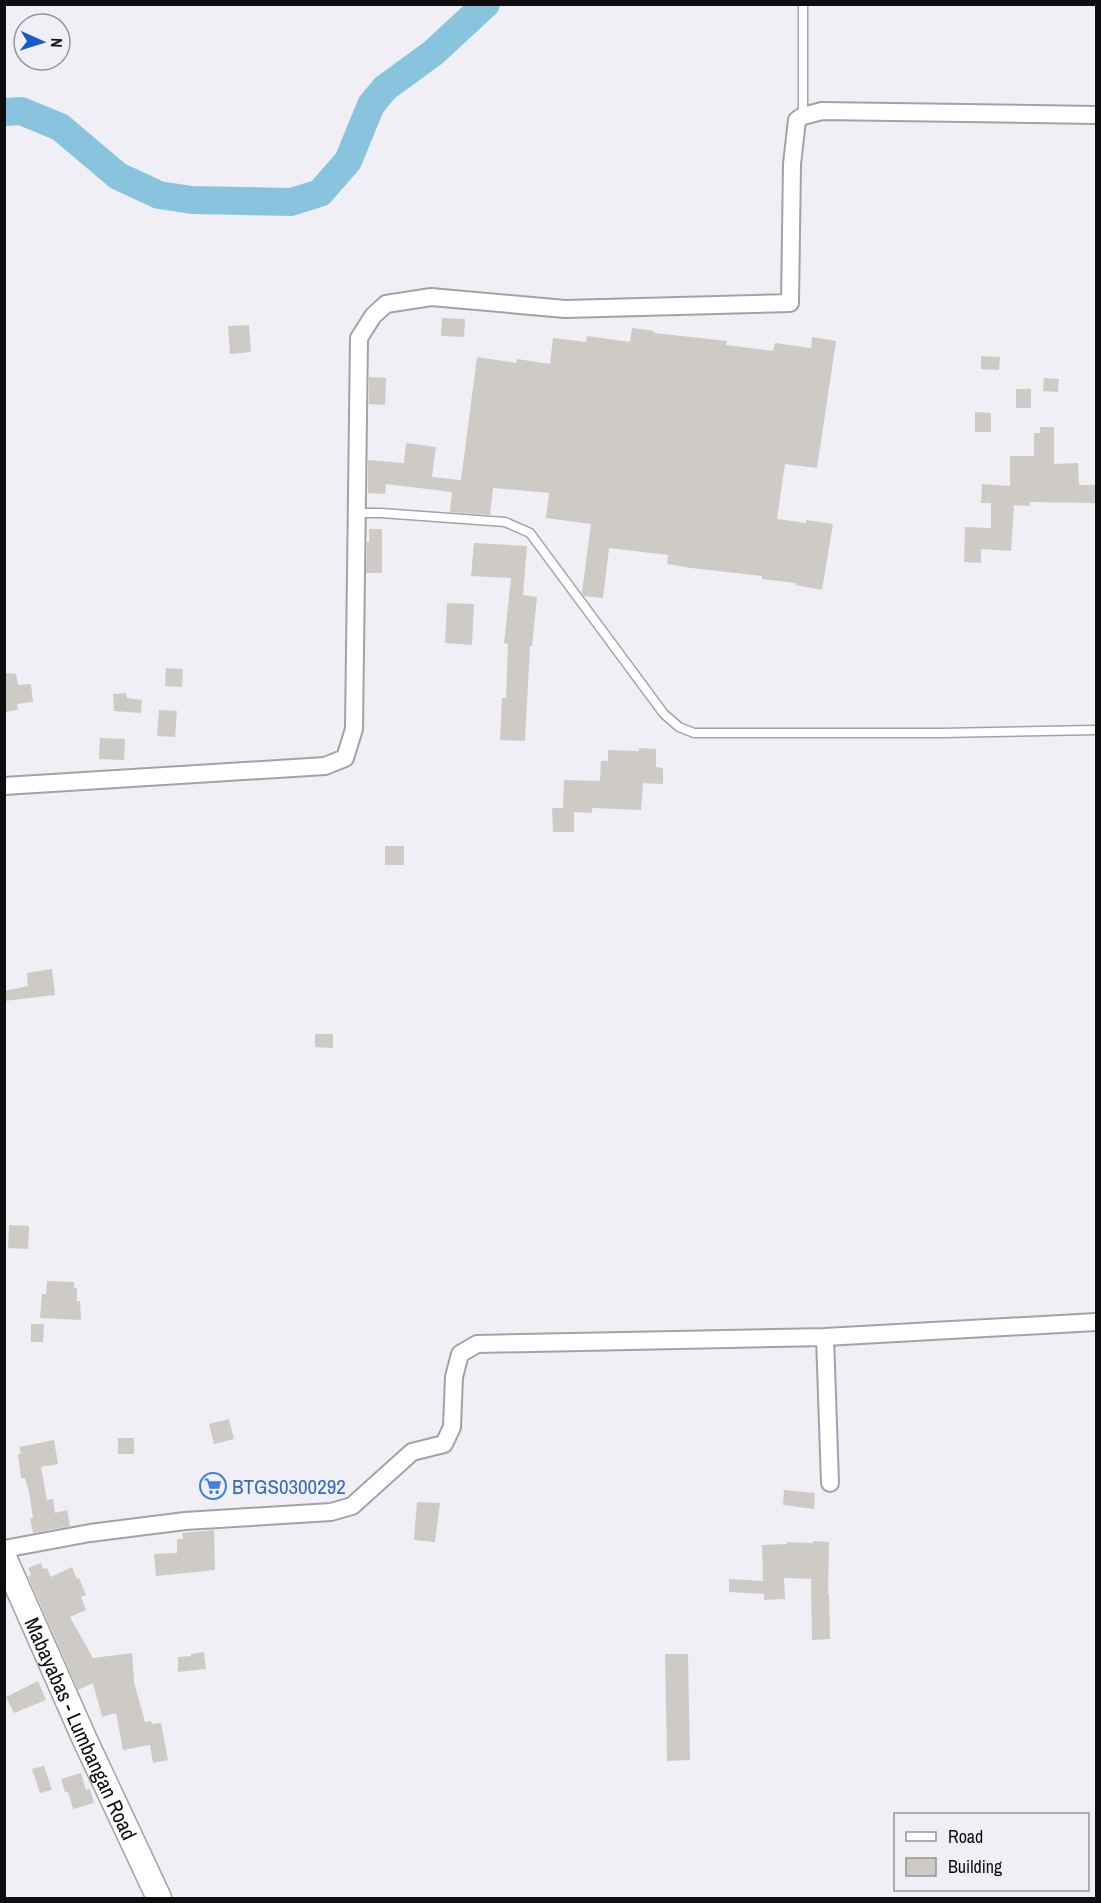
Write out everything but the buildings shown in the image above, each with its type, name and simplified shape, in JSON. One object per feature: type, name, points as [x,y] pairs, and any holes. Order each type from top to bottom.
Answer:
[{"type":"main road","name":"Mabayabas - Lumbangan Road","points":[[4,1557],[159,1899]]},
{"type":"street","points":[[4,786],[325,766],[345,758],[354,729],[358,338],[373,316],[386,304],[431,297],[565,309],[790,303],[792,164],[797,120],[803,116],[822,111],[1096,114]]},
{"type":"street","points":[[4,1549],[90,1533],[184,1521],[331,1512],[352,1506],[412,1452],[444,1444],[452,1428],[454,1377],[460,1354],[477,1344],[825,1337],[1096,1322]]},
{"type":"street","points":[[825,1337],[830,1483]]},
{"type":"lane","points":[[803,4],[803,116]]},
{"type":"lane","points":[[357,513],[505,522],[531,533],[664,714],[679,727],[694,733],[942,733],[1096,730]]},
{"type":"waterway","points":[[4,112],[21,111],[60,127],[118,176],[159,195],[192,200],[291,202],[320,193],[348,161],[371,105],[385,88],[433,53],[486,4]]},
{"type":"place","name":"BTGS0300292","points":[[213,1486]]}]
